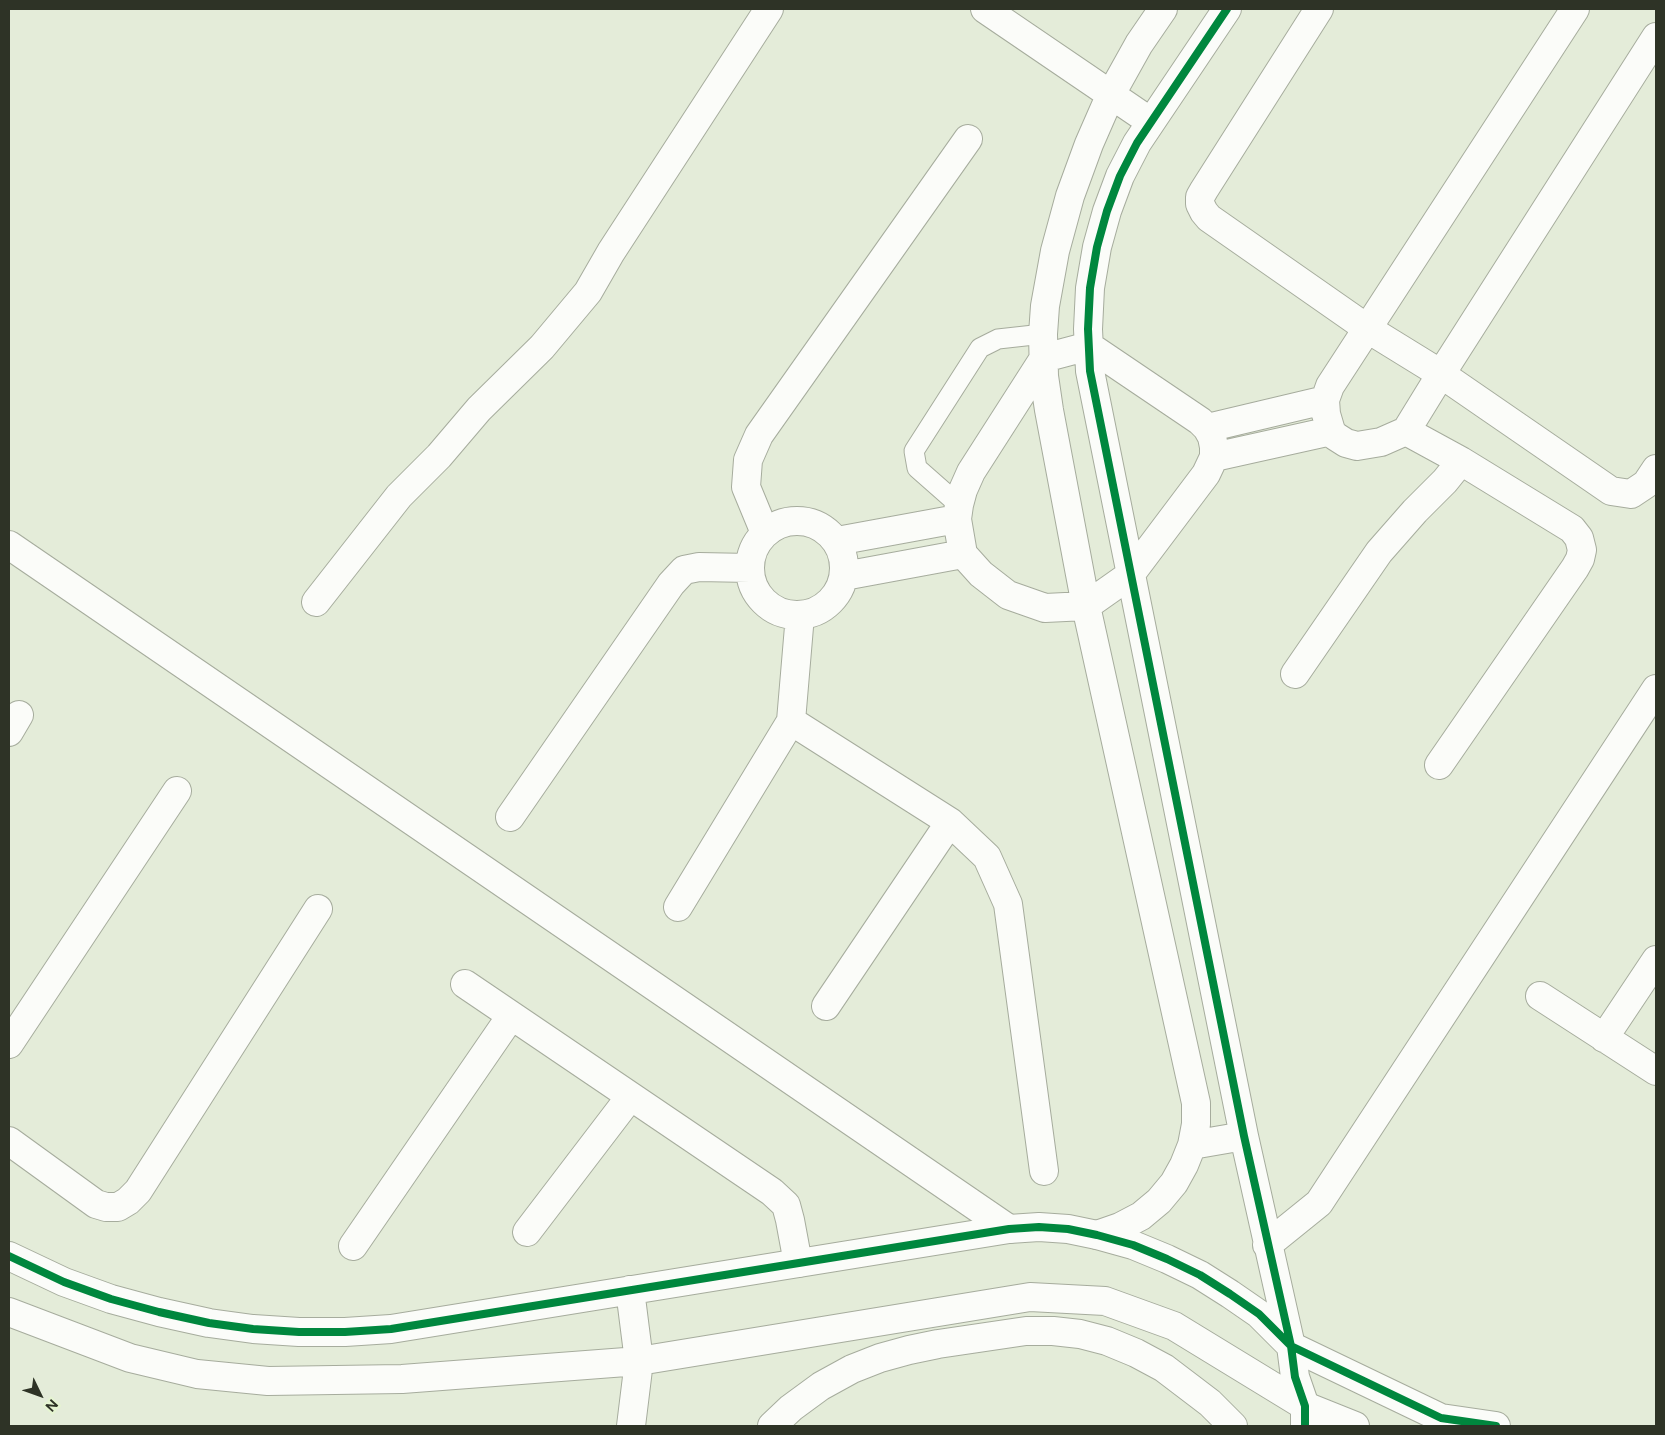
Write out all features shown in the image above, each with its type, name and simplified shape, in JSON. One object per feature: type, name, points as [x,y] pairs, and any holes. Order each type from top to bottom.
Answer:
[{"type":"street","points":[[316,602],[399,496],[439,456],[479,409],[542,347],[588,292],[611,252],[769,9]]},
{"type":"street","points":[[985,9],[1150,122]]},
{"type":"street","points":[[1098,1234],[1134,1220],[1159,1201],[1174,1183],[1192,1145],[1196,1124],[1196,1103],[1086,606],[1044,376],[1045,306],[1049,278],[1070,196],[1089,144],[1110,96],[1139,44],[1163,9]]},
{"type":"street","points":[[1228,9],[1150,122],[1120,176],[1097,246],[1090,288],[1088,329],[1090,371],[1244,1136],[1305,1416]]},
{"type":"street","points":[[1319,9],[1200,197],[1200,204],[1209,218],[1368,328],[1441,374],[1611,491],[1631,494],[1646,484],[1656,469]]},
{"type":"street","points":[[1575,9],[1330,386],[1325,400],[1326,414],[1335,436],[1346,443],[1357,446],[1381,442],[1406,431],[1656,37]]},
{"type":"street","points":[[765,533],[746,487],[748,460],[759,435],[968,139]]},
{"type":"street","points":[[1043,346],[1089,346],[1200,421],[1212,437],[1214,447],[1214,457],[1206,474],[1130,575],[1086,606],[1045,608],[1008,596],[981,574],[963,554],[958,512],[963,490],[970,472],[1043,346]]},
{"type":"street","points":[[1207,428],[1325,400]]},
{"type":"street","points":[[1214,457],[1331,430]]},
{"type":"street","points":[[1406,431],[1461,461],[1572,529],[1579,538],[1582,550],[1580,560],[1439,765]]},
{"type":"street","points":[[1295,674],[1380,552],[1461,461]]},
{"type":"street","points":[[837,541],[958,512]]},
{"type":"street","points":[[797,520],[813,523],[826,530],[837,541],[844,558],[844,576],[839,591],[829,603],[815,612],[800,615],[781,612],[764,602],[754,587],[750,568],[754,549],[765,533],[782,523],[797,520]]},
{"type":"street","points":[[9,545],[1009,1228]]},
{"type":"street","points":[[844,576],[963,554]]},
{"type":"street","points":[[510,817],[671,584],[684,570],[699,567],[750,568]]},
{"type":"street","points":[[678,908],[791,722],[800,615]]},
{"type":"street","points":[[1268,1245],[1319,1203],[1656,690]]},
{"type":"street","points":[[791,722],[950,822],[987,857],[1008,904],[1044,1171]]},
{"type":"street","points":[[9,1044],[177,791]]},
{"type":"street","points":[[826,1006],[950,822]]},
{"type":"street","points":[[9,1140],[96,1204],[106,1207],[118,1207],[128,1201],[138,1191],[318,909]]},
{"type":"street","points":[[1604,1038],[1656,960]]},
{"type":"street","points":[[465,984],[772,1192],[786,1204],[798,1263]]},
{"type":"street","points":[[1540,996],[1656,1071]]},
{"type":"street","points":[[353,1246],[511,1016]]},
{"type":"street","points":[[527,1232],[630,1097]]},
{"type":"street","points":[[1192,1145],[1244,1136]]},
{"type":"street","points":[[9,1256],[64,1282],[111,1299],[159,1312],[208,1323],[254,1329],[299,1332],[345,1332],[391,1329],[1009,1228],[1039,1227],[1068,1229],[1098,1234],[1141,1248],[1200,1275],[1259,1314],[1291,1346],[1440,1422],[1496,1426]]},
{"type":"street","points":[[630,1290],[639,1361],[630,1426]]},
{"type":"street","points":[[9,1312],[130,1358],[197,1374],[268,1381],[402,1379],[639,1361],[1030,1297],[1105,1302],[1174,1326],[1305,1416],[1355,1426]]},
{"type":"street","points":[[772,1426],[791,1408],[820,1386],[880,1358],[938,1344],[1026,1331],[1053,1331],[1080,1334],[1107,1341],[1136,1353],[1164,1368],[1210,1403],[1233,1426]]},
{"type":"lane","points":[[958,512],[917,468],[914,451],[980,348],[998,339],[1043,346]]},
{"type":"cycle path","points":[[1227,9],[1137,143],[1120,176],[1107,211],[1097,247],[1090,288],[1088,329],[1090,371],[1244,1136],[1291,1346],[1295,1377],[1305,1406],[1305,1426]]},
{"type":"cycle path","points":[[9,1256],[64,1282],[111,1299],[159,1312],[209,1323],[253,1329],[345,1332],[391,1329],[1009,1229],[1039,1227],[1068,1229],[1133,1245],[1200,1275],[1259,1314],[1291,1346],[1441,1418],[1496,1426]]}]
